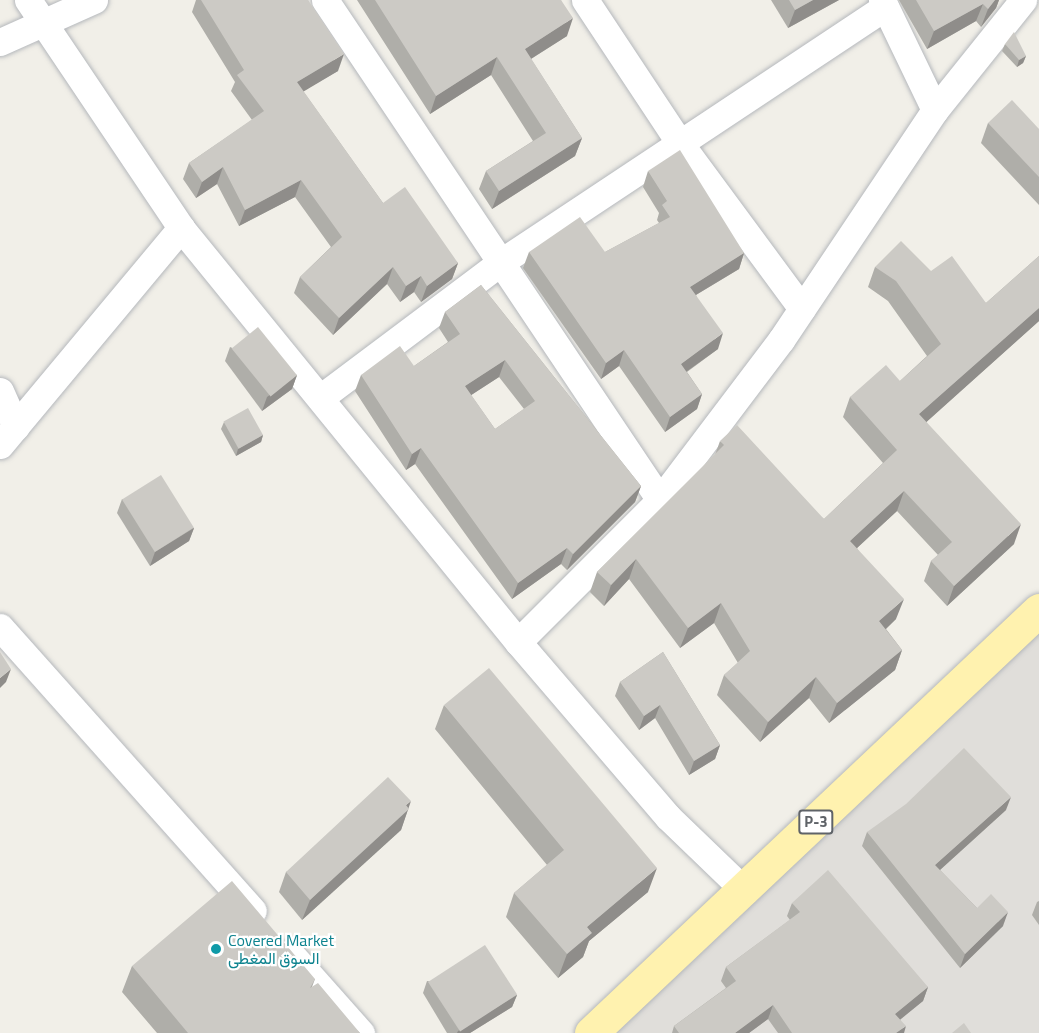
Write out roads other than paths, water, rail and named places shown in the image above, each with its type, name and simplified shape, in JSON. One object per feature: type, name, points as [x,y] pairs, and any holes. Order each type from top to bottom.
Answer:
[{"type":"main road","name":"P-3","points":[[591,1033],[745,891],[1039,610]]},
{"type":"street","points":[[0,42],[35,10],[94,0]]},
{"type":"street","points":[[325,0],[660,500]]},
{"type":"street","points":[[585,0],[679,142],[802,309]]},
{"type":"street","points":[[518,642],[660,500],[802,309],[935,110],[1023,0]]},
{"type":"street","points":[[320,398],[501,262],[884,4],[935,110]]},
{"type":"street","points":[[35,10],[181,228],[518,642],[668,817],[745,891]]},
{"type":"street","points":[[8,436],[181,228]]},
{"type":"street","points":[[0,391],[8,436]]},
{"type":"street","points":[[0,627],[361,1033]]},
{"type":"place","name":"Covered Market السوق المغطى","points":[[216,949]]}]
